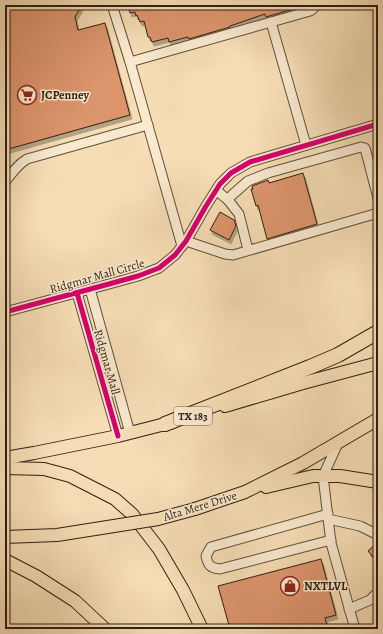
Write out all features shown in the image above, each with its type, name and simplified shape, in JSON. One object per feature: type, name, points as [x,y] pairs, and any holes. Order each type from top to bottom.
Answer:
[{"type":"highway","points":[[165,424],[310,368],[338,355],[378,332]]},
{"type":"main road","name":"TX 183","points":[[5,458],[130,433],[378,363]]},
{"type":"main road","name":"Alta Mere Drive","points":[[5,537],[57,535],[158,518],[195,509],[245,492],[303,463],[378,419]]},
{"type":"main road","points":[[5,468],[44,469],[70,476],[115,499],[132,514],[159,549],[183,590],[202,629]]},
{"type":"main road","points":[[245,492],[313,476],[340,476],[378,482]]},
{"type":"main road","points":[[5,560],[36,576],[75,601],[105,629]]},
{"type":"street","points":[[112,5],[184,243],[233,255],[378,213]]},
{"type":"street","points":[[130,62],[310,11],[316,5]]},
{"type":"street","points":[[271,22],[306,145]]},
{"type":"street","points":[[5,182],[16,167],[27,159],[148,125]]},
{"type":"street","name":"Ridgmar Mall Circle","points":[[5,312],[90,290],[138,276],[159,268],[175,254],[184,243],[216,190],[231,173],[244,164],[378,125]]},
{"type":"street","points":[[228,200],[248,181],[268,173],[361,147],[365,148],[378,198]]},
{"type":"street","points":[[216,190],[228,200],[239,214],[248,250]]},
{"type":"street","name":"Ridgmar Mall","points":[[90,290],[130,433]]},
{"type":"street","name":"Ridgmar Mall","points":[[77,293],[118,436]]},
{"type":"street","points":[[339,441],[324,476],[330,537],[355,629]]},
{"type":"street","points":[[330,537],[220,569],[210,566],[207,562],[206,556],[211,547],[328,517],[360,526],[378,535]]},
{"type":"street","points":[[330,537],[336,523],[341,521]]},
{"type":"street","points":[[349,609],[370,600],[375,595]]},
{"type":"building","points":[[5,5],[82,5],[75,17],[78,30],[105,23],[130,115],[5,150]]},
{"type":"building","points":[[128,5],[300,5],[300,7],[266,17],[265,14],[230,27],[189,39],[188,37],[169,42],[168,38],[152,42],[150,37],[148,37],[144,21],[140,22],[135,12],[130,13]]},
{"type":"building","points":[[303,173],[317,224],[267,239],[258,205],[256,206],[251,189],[253,189],[252,186],[268,180],[269,183]]},
{"type":"building","points":[[220,212],[234,220],[236,226],[229,240],[210,230]]},
{"type":"building","points":[[378,542],[378,563],[368,551]]},
{"type":"building","points":[[321,559],[336,615],[325,618],[328,629],[302,629],[301,625],[284,629],[230,629],[218,586]]},
{"type":"cycle path","points":[[5,312],[138,276],[159,268],[175,255],[186,241],[220,184],[231,173],[250,162],[378,124]]},
{"type":"cycle path","points":[[77,293],[118,436]]},
{"type":"place","name":"JCPenney","points":[[27,95]]},
{"type":"place","name":"NXTLVL","points":[[290,586]]}]
